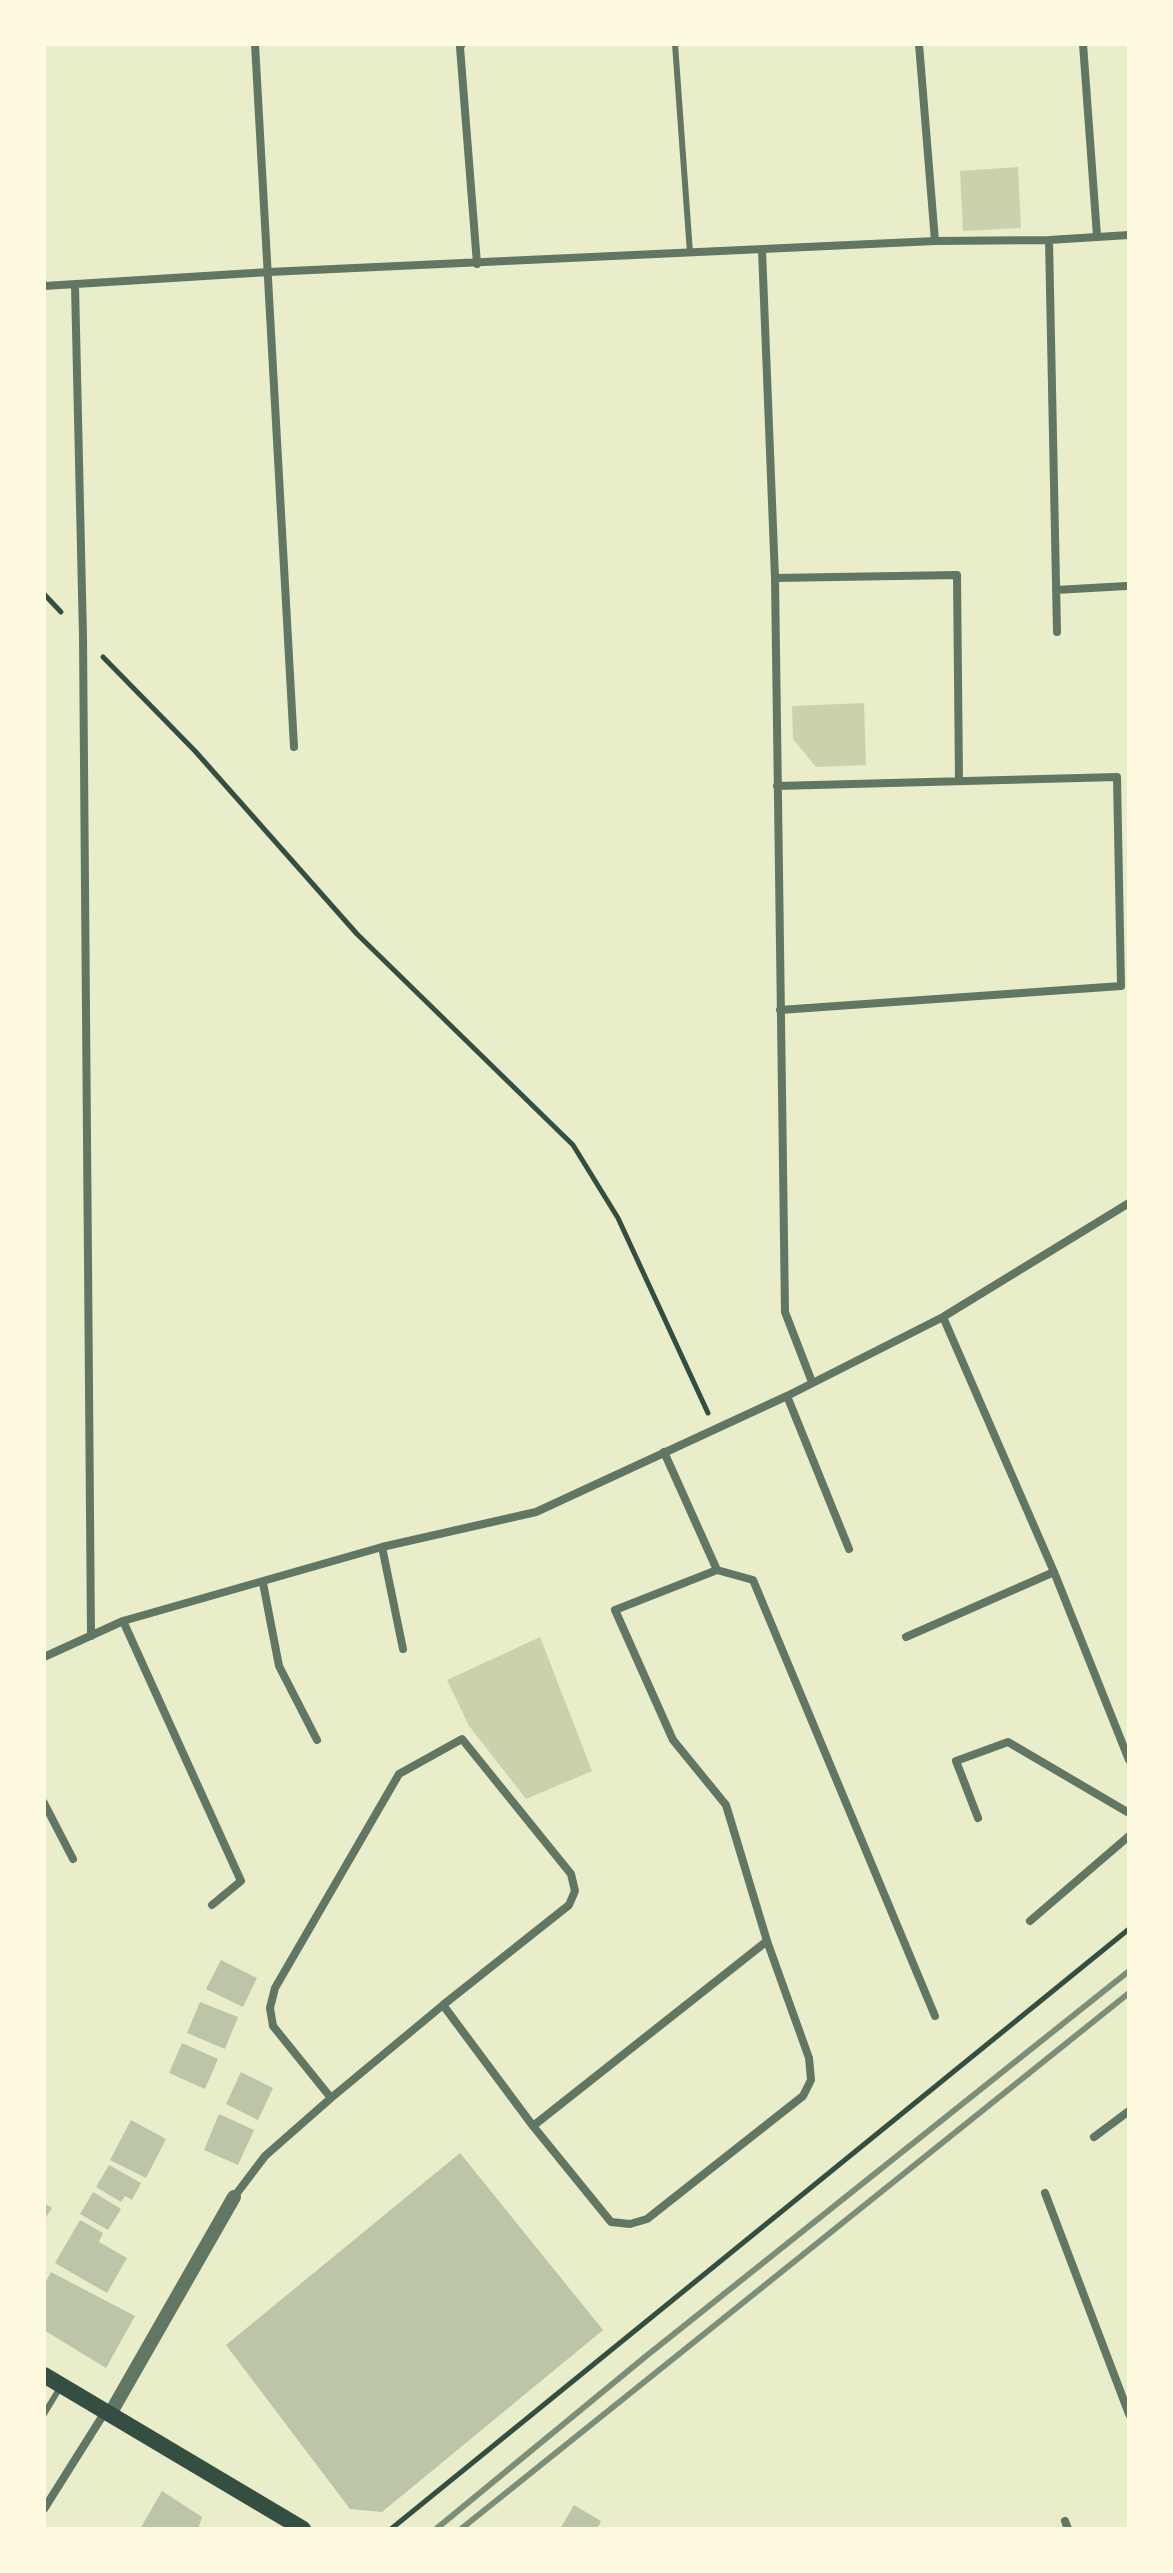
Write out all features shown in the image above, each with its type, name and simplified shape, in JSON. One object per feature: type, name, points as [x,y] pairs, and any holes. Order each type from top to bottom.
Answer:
[{"type":"main road","points":[[44,2375],[303,2529]]},
{"type":"street","points":[[255,44],[294,747]]},
{"type":"street","points":[[462,44],[477,264]]},
{"type":"street","points":[[919,44],[935,241]]},
{"type":"street","points":[[1083,44],[1097,236]]},
{"type":"street","points":[[44,286],[269,272],[1129,235]]},
{"type":"street","points":[[1049,240],[1057,632]]},
{"type":"street","points":[[762,250],[775,578],[785,1312],[812,1382]]},
{"type":"street","points":[[75,285],[83,637],[91,1636]]},
{"type":"street","points":[[775,578],[957,575],[959,781]]},
{"type":"street","points":[[1056,590],[1126,586]]},
{"type":"street","points":[[777,786],[1117,777],[1121,986],[780,1010]]},
{"type":"street","points":[[44,1657],[123,1621],[382,1547],[536,1512],[787,1396],[943,1317],[1129,1203]]},
{"type":"street","points":[[943,1317],[1054,1572],[1129,1760]]},
{"type":"street","points":[[787,1396],[849,1549]]},
{"type":"street","points":[[664,1452],[717,1570]]},
{"type":"street","points":[[382,1547],[403,1649]]},
{"type":"street","points":[[443,2005],[533,2126],[611,2222],[630,2224],[647,2219],[803,2096],[811,2080],[809,2058],[767,1941],[726,1805],[673,1740],[615,1610],[717,1570],[753,1580],[935,2016]]},
{"type":"street","points":[[906,1637],[1054,1572]]},
{"type":"street","points":[[263,1583],[279,1666],[317,1740]]},
{"type":"street","points":[[123,1621],[241,1881],[212,1905]]},
{"type":"street","points":[[44,2509],[108,2413],[234,2197],[265,2156],[443,2005],[569,1905],[575,1891],[571,1874],[462,1739],[399,1774],[275,1988],[270,2008],[273,2026],[331,2098]]},
{"type":"street","points":[[978,1818],[956,1761],[1008,1742],[1129,1813]]},
{"type":"street","points":[[44,1803],[73,1859]]},
{"type":"street","points":[[1030,1921],[1129,1836]]},
{"type":"street","points":[[533,2126],[767,1941]]},
{"type":"street","points":[[1094,2137],[1129,2111]]},
{"type":"street","points":[[1045,2193],[1129,2414]]},
{"type":"lane","points":[[675,44],[690,253]]},
{"type":"lane","points":[[44,2414],[62,2386]]},
{"type":"path","points":[[44,594],[195,751],[357,934],[573,1145],[618,1218],[716,1428]]},
{"type":"path","points":[[391,2529],[1129,1929]]},
{"type":"green space","points":[[1018,167],[1021,228],[963,231],[960,171]]},
{"type":"green space","points":[[864,703],[866,765],[816,767],[793,739],[792,706]]},
{"type":"green space","points":[[540,1637],[592,1771],[526,1799],[469,1726],[447,1680]]},
{"type":"building","points":[[221,1960],[257,1978],[243,2007],[206,1989]]},
{"type":"building","points":[[200,2002],[238,2017],[225,2049],[187,2033]]},
{"type":"building","points":[[182,2043],[218,2059],[205,2089],[169,2073]]},
{"type":"building","points":[[241,2072],[273,2088],[258,2120],[226,2104]]},
{"type":"building","points":[[219,2114],[254,2130],[238,2165],[204,2150]]},
{"type":"building","points":[[131,2120],[166,2139],[146,2178],[110,2160]]},
{"type":"building","points":[[460,2153],[603,2330],[382,2512],[350,2509],[226,2345]]},
{"type":"building","points":[[109,2165],[141,2183],[132,2200],[125,2196],[121,2202],[96,2187]]},
{"type":"building","points":[[93,2192],[121,2209],[108,2230],[80,2214]]},
{"type":"building","points":[[44,2203],[52,2208],[44,2220]]},
{"type":"building","points":[[80,2220],[103,2233],[99,2242],[127,2258],[107,2293],[55,2263]]},
{"type":"building","points":[[51,2272],[135,2316],[106,2368],[44,2330],[44,2285]]},
{"type":"building","points":[[162,2491],[202,2517],[198,2529],[140,2529]]},
{"type":"building","points":[[574,2505],[601,2521],[597,2529],[560,2529]]},
{"type":"railway","points":[[436,2529],[645,2357],[1129,1971]]},
{"type":"railway","points":[[461,2529],[1129,1993]]}]
